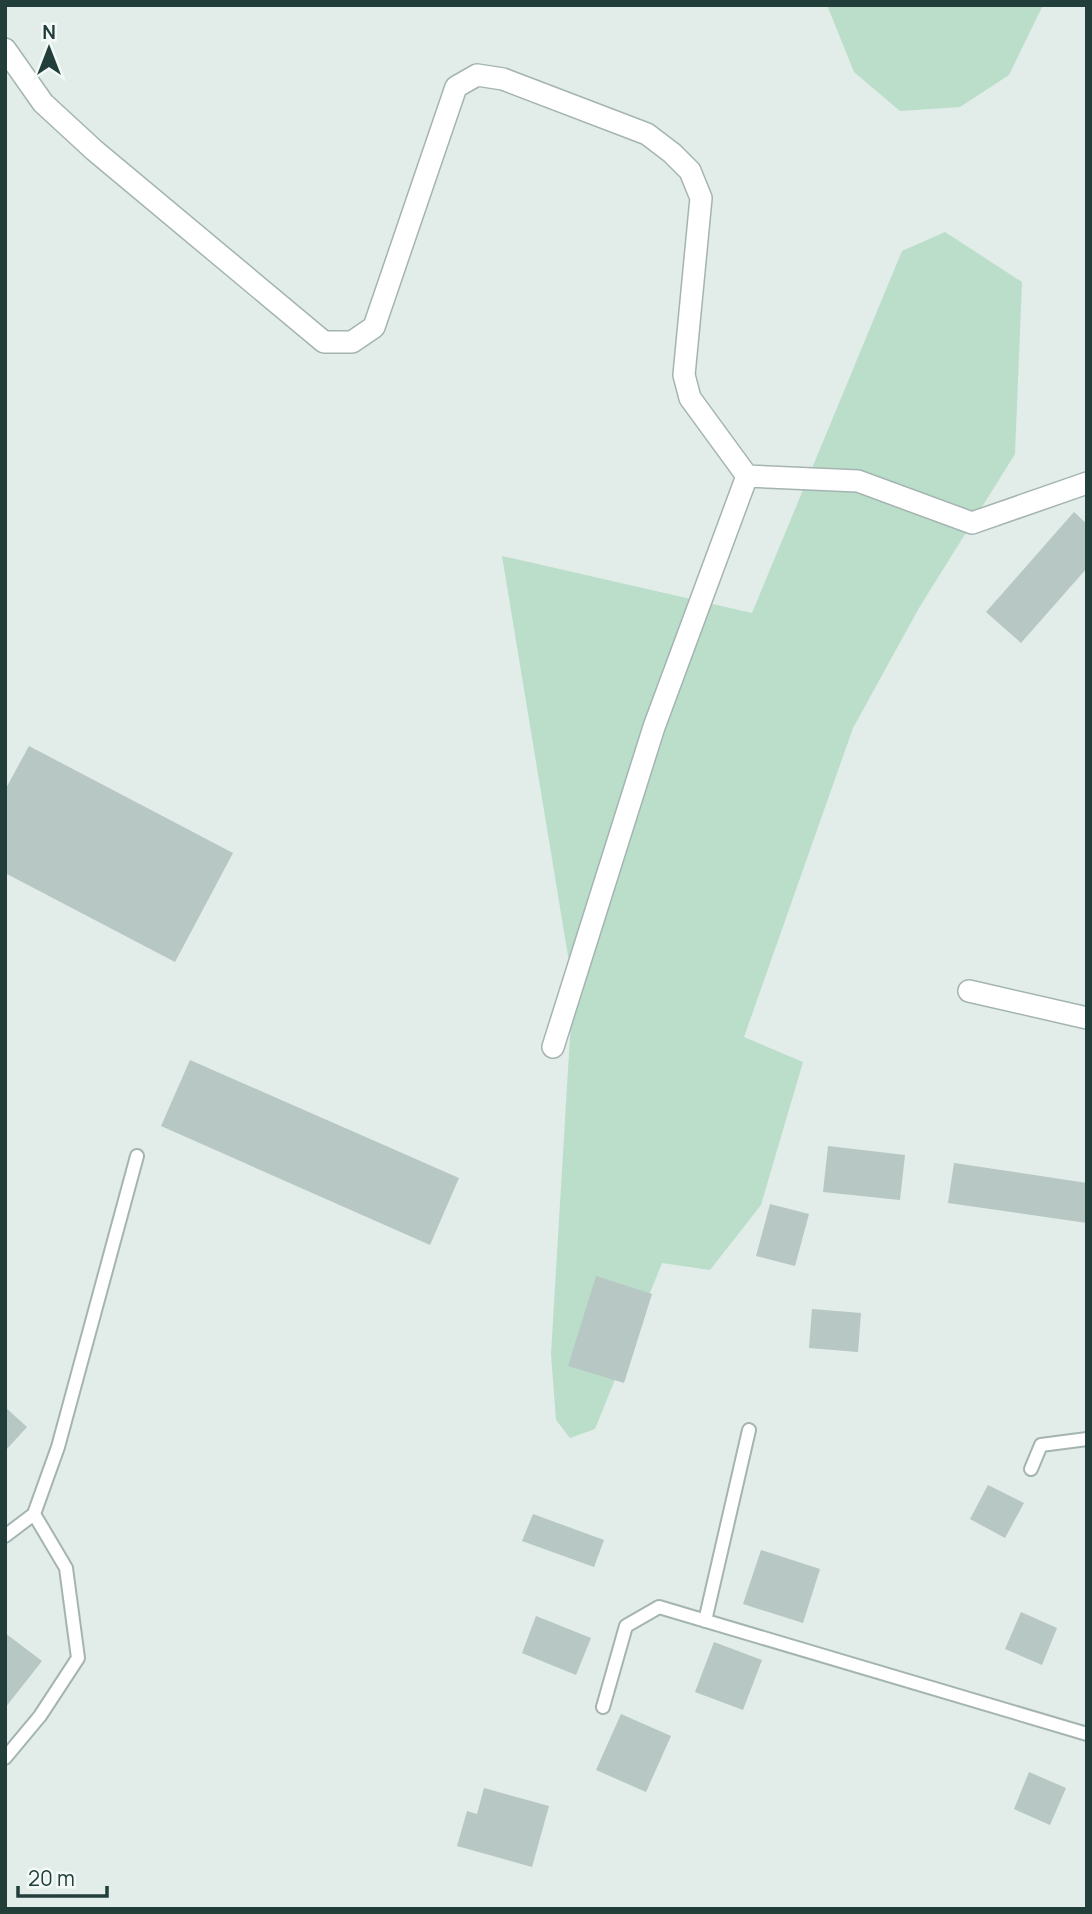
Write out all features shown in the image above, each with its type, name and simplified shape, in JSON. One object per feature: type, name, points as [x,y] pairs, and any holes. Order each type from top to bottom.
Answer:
[{"type":"street","points":[[5,49],[43,103],[94,150],[324,342],[352,342],[374,327],[456,87],[477,75],[503,79],[647,134],[672,153],[690,172],[701,198],[684,375],[690,398],[747,476]]},
{"type":"street","points":[[747,476],[858,481],[972,523],[1087,483]]},
{"type":"street","points":[[553,1047],[654,727],[747,476]]},
{"type":"street","points":[[968,991],[1087,1018]]},
{"type":"lane","points":[[5,1536],[34,1514],[58,1447],[137,1156]]},
{"type":"lane","points":[[705,1621],[748,1430]]},
{"type":"lane","points":[[1031,1469],[1041,1445],[1087,1440]]},
{"type":"lane","points":[[5,1758],[40,1716],[79,1658],[66,1568],[34,1514]]},
{"type":"lane","points":[[603,1707],[626,1626],[659,1607],[1087,1734]]},
{"type":"green space","points":[[827,5],[1043,5],[1009,75],[960,107],[900,111],[854,72]]},
{"type":"green space","points":[[945,232],[1022,282],[1015,454],[919,608],[853,728],[744,1037],[803,1062],[761,1205],[710,1270],[662,1263],[595,1429],[570,1438],[556,1420],[551,1354],[573,986],[502,556],[752,613],[902,251]]},
{"type":"building","points":[[1074,512],[1087,524],[1087,568],[1021,643],[986,612]]},
{"type":"building","points":[[29,746],[233,853],[175,962],[5,873],[5,790]]},
{"type":"building","points":[[190,1060],[459,1178],[430,1245],[161,1126]]},
{"type":"building","points":[[828,1146],[905,1155],[900,1200],[823,1192]]},
{"type":"building","points":[[954,1163],[1087,1183],[1087,1223],[948,1203]]},
{"type":"building","points":[[770,1204],[809,1214],[795,1266],[756,1256]]},
{"type":"building","points":[[596,1276],[652,1294],[624,1383],[568,1366]]},
{"type":"building","points":[[812,1309],[861,1313],[858,1352],[809,1348]]},
{"type":"building","points":[[5,1407],[27,1427],[5,1451]]},
{"type":"building","points":[[988,1485],[1024,1503],[1005,1538],[970,1519]]},
{"type":"building","points":[[533,1514],[604,1540],[594,1567],[522,1541]]},
{"type":"building","points":[[761,1550],[820,1569],[803,1623],[743,1604]]},
{"type":"building","points":[[1021,1612],[1057,1628],[1042,1665],[1005,1649]]},
{"type":"building","points":[[536,1616],[591,1638],[576,1675],[522,1653]]},
{"type":"building","points":[[5,1633],[42,1661],[5,1708]]},
{"type":"building","points":[[714,1642],[762,1660],[743,1710],[695,1692]]},
{"type":"building","points":[[621,1714],[671,1736],[646,1792],[596,1770]]},
{"type":"building","points":[[1029,1772],[1066,1788],[1050,1825],[1014,1809]]},
{"type":"building","points":[[484,1788],[549,1806],[532,1867],[457,1846],[467,1811],[477,1814]]}]
